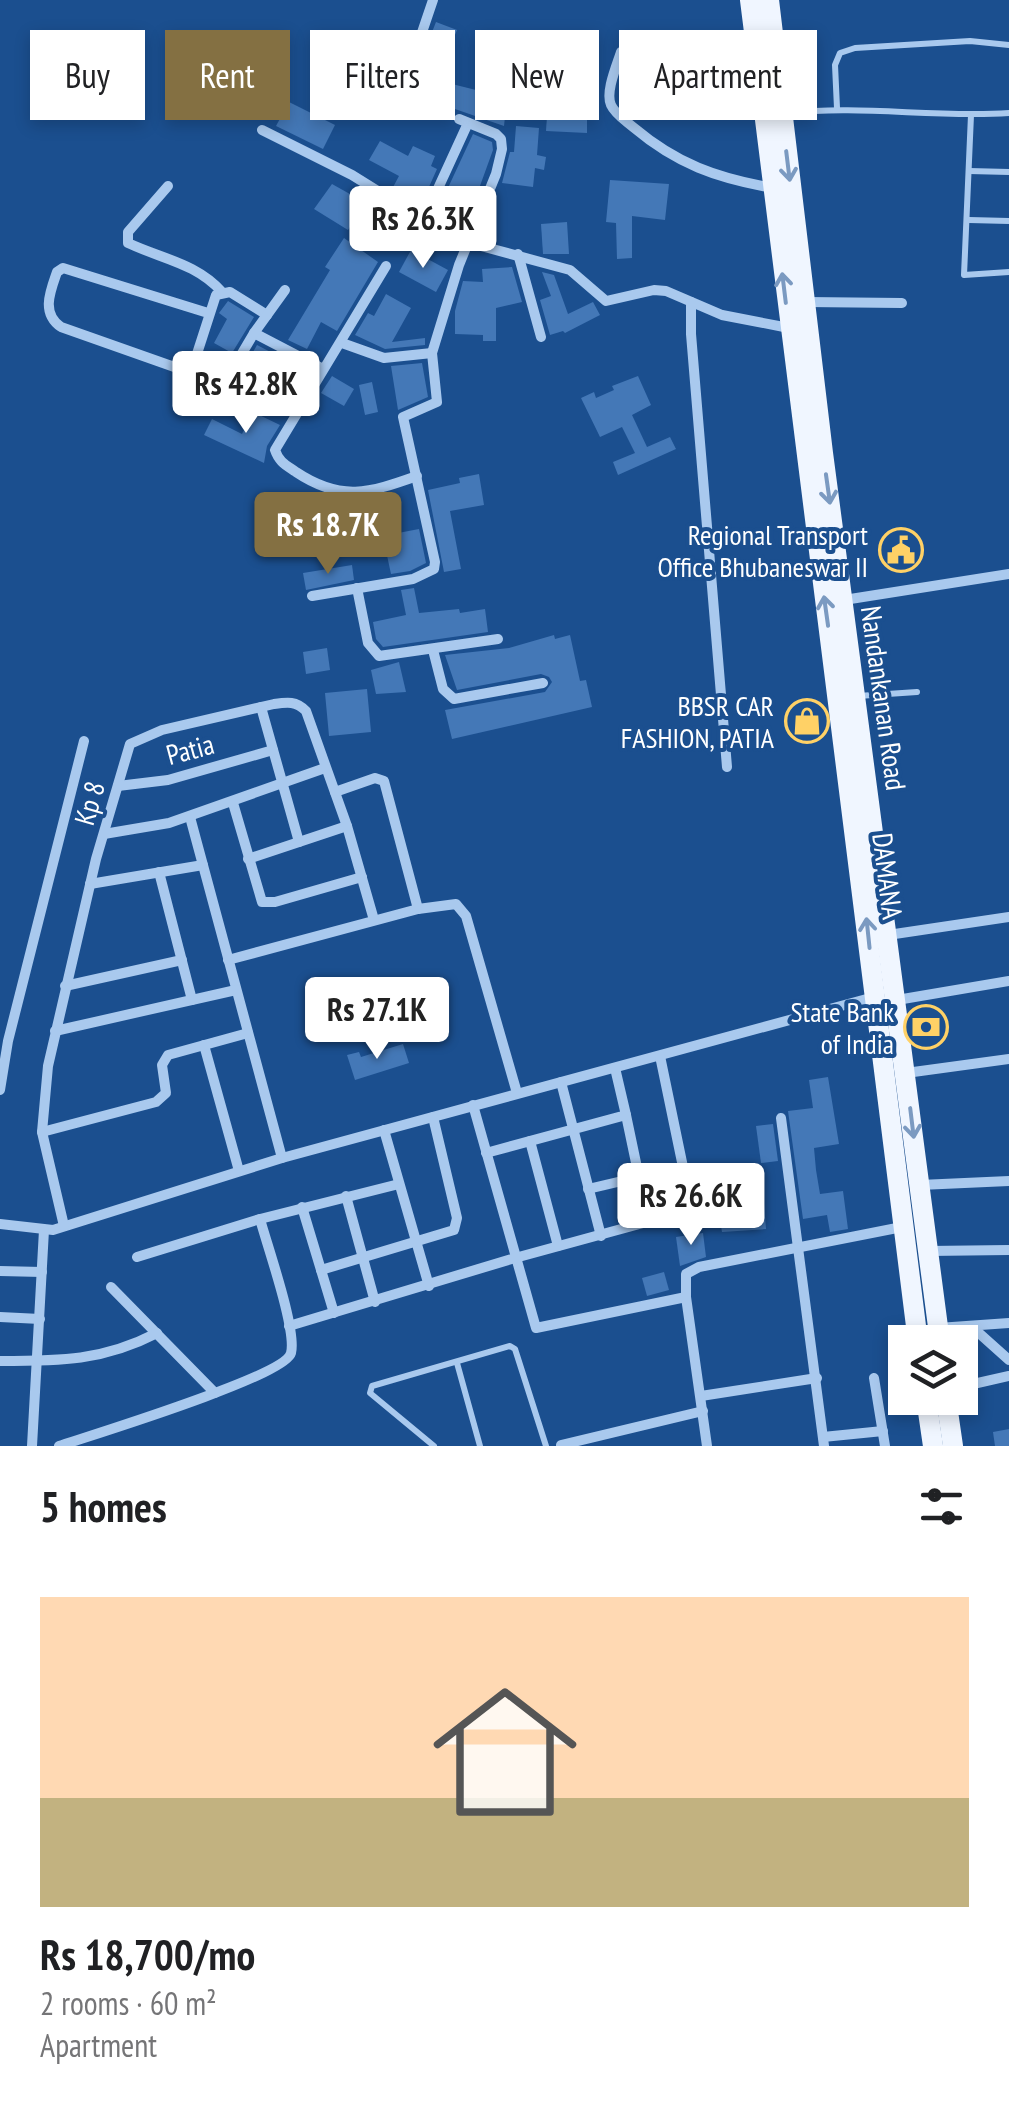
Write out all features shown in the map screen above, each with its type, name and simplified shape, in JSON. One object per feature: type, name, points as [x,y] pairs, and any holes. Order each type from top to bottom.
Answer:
[{"type":"main road","name":"DAMANA","points":[[750,0],[789,328],[862,816],[874,998],[916,1325]]},
{"type":"main road","name":"Nandankanan Road","points":[[769,0],[772,30]]},
{"type":"main road","name":"Nandankanan Road","points":[[783,120],[856,696],[862,816],[888,935],[938,1325]]},
{"type":"main road","points":[[928,1415],[932,1446]]},
{"type":"main road","points":[[948,1415],[953,1446]]},
{"type":"street","points":[[423,30],[433,0]]},
{"type":"street","points":[[619,60],[610,97],[619,115]]},
{"type":"street","points":[[625,120],[655,146],[691,166],[719,178],[773,188]]},
{"type":"street","points":[[312,596],[413,579],[434,569],[436,562],[403,417],[437,402],[432,354],[459,265],[502,149],[501,138],[464,121],[424,219]]},
{"type":"street","points":[[262,130],[470,243],[570,270],[606,301],[654,290],[750,323],[789,328]]},
{"type":"street","points":[[168,186],[128,232],[128,242],[182,262],[222,292]]},
{"type":"street","points":[[518,254],[541,337]]},
{"type":"street","points":[[386,266],[276,450],[281,462],[336,492],[353,494],[417,476]]},
{"type":"street","points":[[208,312],[63,268],[57,272],[48,309],[52,321],[61,327],[180,368],[194,363],[216,294],[230,292],[267,314]]},
{"type":"street","points":[[218,394],[254,332],[285,290]]},
{"type":"street","points":[[691,302],[728,768]]},
{"type":"street","points":[[806,302],[902,304]]},
{"type":"street","points":[[254,332],[323,369]]},
{"type":"street","points":[[342,343],[384,358],[432,354]]},
{"type":"street","points":[[844,600],[1009,574]]},
{"type":"street","points":[[357,588],[372,650],[379,656],[498,639]]},
{"type":"street","points":[[433,650],[443,689],[454,699],[543,683]]},
{"type":"street","name":"Kp 8","points":[[64,1226],[42,1132],[48,1066],[90,884],[130,744],[143,737],[260,707],[299,704],[306,711],[347,826],[374,920]]},
{"type":"street","points":[[260,707],[299,842]]},
{"type":"street","points":[[0,1090],[12,1024],[84,741]]},
{"type":"street","name":"Patia","points":[[118,786],[168,780],[273,750]]},
{"type":"street","points":[[104,834],[190,817],[325,768]]},
{"type":"street","points":[[334,792],[374,778],[384,782],[418,909]]},
{"type":"street","points":[[233,803],[259,898],[268,904],[362,877]]},
{"type":"street","points":[[190,817],[282,1158]]},
{"type":"street","points":[[248,859],[347,826]]},
{"type":"street","points":[[90,884],[203,865]]},
{"type":"street","points":[[159,872],[192,1000]]},
{"type":"street","points":[[228,960],[418,909],[448,903],[462,908],[517,1094]]},
{"type":"street","points":[[888,935],[1009,916]]},
{"type":"street","points":[[65,986],[182,960]]},
{"type":"street","points":[[897,1000],[1009,981]]},
{"type":"street","points":[[55,1031],[236,990]]},
{"type":"street","points":[[0,1224],[44,1230],[64,1226],[282,1158],[874,998]]},
{"type":"street","points":[[0,1020],[12,1024]]},
{"type":"street","points":[[42,1132],[156,1102],[166,1092],[164,1059],[248,1033]]},
{"type":"street","points":[[204,1045],[239,1171]]},
{"type":"street","points":[[289,1326],[687,1211],[689,1196],[660,1056]]},
{"type":"street","points":[[906,1073],[1009,1058]]},
{"type":"street","points":[[615,1068],[639,1178]]},
{"type":"street","points":[[561,1082],[601,1236]]},
{"type":"street","points":[[472,1105],[536,1328],[686,1298]]},
{"type":"street","points":[[486,1153],[626,1115]]},
{"type":"street","points":[[321,1270],[448,1233],[456,1226],[433,1117]]},
{"type":"street","points":[[780,1118],[824,1442],[883,1431]]},
{"type":"street","points":[[384,1130],[429,1286]]},
{"type":"street","points":[[530,1141],[558,1246]]},
{"type":"street","points":[[588,1189],[682,1166]]},
{"type":"street","points":[[920,1185],[1009,1181]]},
{"type":"street","points":[[137,1257],[260,1219],[399,1184]]},
{"type":"street","points":[[346,1196],[375,1302]]},
{"type":"street","points":[[302,1208],[334,1314]]},
{"type":"street","points":[[59,1446],[78,1443],[215,1393],[285,1363],[291,1353],[289,1326],[260,1219]]},
{"type":"street","points":[[707,1446],[686,1274],[699,1267],[902,1227]]},
{"type":"street","points":[[32,1446],[44,1230]]},
{"type":"street","points":[[928,1252],[1009,1250]]},
{"type":"street","points":[[0,1271],[42,1272]]},
{"type":"street","points":[[111,1287],[215,1393]]},
{"type":"street","points":[[0,1317],[40,1318]]},
{"type":"street","points":[[978,1325],[1009,1323]]},
{"type":"street","points":[[978,1332],[1009,1360]]},
{"type":"street","points":[[0,1361],[118,1352],[158,1334]]},
{"type":"street","points":[[978,1383],[1009,1376]]},
{"type":"street","points":[[700,1396],[817,1378]]},
{"type":"street","points":[[874,1378],[885,1446]]},
{"type":"street","points":[[562,1445],[703,1412]]},
{"type":"lane","points":[[836,108],[835,65],[840,53],[855,48],[970,42],[1009,45]]},
{"type":"lane","points":[[817,110],[971,116],[1009,113]]},
{"type":"lane","points":[[971,116],[964,275],[1009,272]]},
{"type":"lane","points":[[969,171],[1009,172]]},
{"type":"lane","points":[[969,220],[1009,221]]},
{"type":"lane","points":[[856,696],[917,692]]},
{"type":"lane","points":[[434,1446],[380,1404],[370,1389],[510,1346],[516,1348],[546,1446]]},
{"type":"lane","points":[[456,1362],[480,1446]]},
{"type":"building","points":[[436,22],[457,30],[455,35],[455,30],[433,30]]},
{"type":"building","points":[[455,85],[475,90],[475,116],[455,109]]},
{"type":"building","points":[[290,102],[310,112],[310,120],[335,125],[323,149],[276,126],[279,120],[290,120]]},
{"type":"building","points":[[547,120],[587,120],[587,133],[546,131]]},
{"type":"building","points":[[516,126],[539,128],[537,155],[546,157],[544,170],[535,168],[533,187],[502,183],[510,152],[514,152]]},
{"type":"building","points":[[473,134],[492,142],[493,150],[464,230],[445,220],[456,195],[447,190]]},
{"type":"building","points":[[380,141],[408,156],[413,146],[435,156],[431,166],[437,169],[420,207],[392,189],[399,176],[369,160]]},
{"type":"building","points":[[610,180],[669,184],[665,220],[632,216],[632,258],[617,259],[616,223],[606,222]]},
{"type":"building","points":[[332,184],[366,203],[348,230],[314,209]]},
{"type":"building","points":[[567,222],[569,254],[543,254],[541,224]]},
{"type":"building","points":[[344,238],[378,262],[337,331],[321,322],[307,349],[288,340],[330,270],[325,267]]},
{"type":"building","points":[[411,250],[448,270],[436,292],[399,272]]},
{"type":"building","points":[[512,267],[522,302],[496,308],[496,341],[483,341],[483,335],[455,334],[455,311],[463,281],[483,282],[482,269]]},
{"type":"building","points":[[542,272],[554,275],[568,314],[593,302],[600,315],[565,333],[550,335],[540,300],[551,296]]},
{"type":"building","points":[[386,294],[411,308],[392,342],[425,338],[425,345],[385,349],[355,335],[368,313],[374,316]]},
{"type":"building","points":[[228,301],[254,317],[232,353],[214,343],[227,319],[219,313]]},
{"type":"building","points":[[257,345],[286,360],[263,394],[237,380]]},
{"type":"building","points":[[422,363],[428,397],[398,410],[391,366]]},
{"type":"building","points":[[332,376],[354,389],[344,406],[321,393]]},
{"type":"building","points":[[638,376],[651,405],[632,415],[647,447],[670,437],[676,449],[618,475],[613,462],[635,453],[622,427],[600,437],[581,398],[594,392],[596,398],[614,390],[612,386]]},
{"type":"building","points":[[372,382],[378,412],[365,415],[359,385]]},
{"type":"building","points":[[253,412],[280,425],[267,446],[264,463],[204,435],[212,419],[242,434]]},
{"type":"building","points":[[479,474],[484,505],[450,511],[461,569],[444,572],[428,490]]},
{"type":"building","points":[[385,496],[393,534],[419,529],[426,563],[410,571],[391,574],[380,523],[374,524],[369,499]]},
{"type":"building","points":[[352,565],[354,580],[306,590],[303,573]]},
{"type":"building","points":[[414,588],[419,613],[485,609],[488,632],[383,647],[376,639],[373,622],[406,615],[401,590]]},
{"type":"building","points":[[554,635],[555,639],[570,635],[580,681],[586,680],[592,707],[452,739],[445,710],[545,692],[552,682],[541,674],[457,690],[445,655],[509,648]]},
{"type":"building","points":[[327,648],[330,670],[306,674],[303,652]]},
{"type":"building","points":[[399,662],[406,692],[376,694],[371,670]]},
{"type":"building","points":[[367,689],[371,732],[329,736],[325,693]]},
{"type":"building","points":[[403,1044],[409,1063],[355,1080],[347,1055],[359,1052],[361,1057]]},
{"type":"building","points":[[828,1077],[839,1144],[814,1148],[816,1170],[820,1194],[843,1191],[848,1229],[830,1232],[827,1215],[803,1219],[788,1111],[813,1108],[809,1080]]},
{"type":"building","points":[[773,1124],[778,1161],[761,1163],[756,1126]]},
{"type":"building","points":[[761,1166],[766,1229],[722,1232],[718,1208],[744,1204],[739,1169]]},
{"type":"building","points":[[703,1233],[706,1257],[680,1266],[676,1237]]},
{"type":"building","points":[[664,1272],[669,1290],[647,1296],[642,1278]]},
{"type":"building","points":[[1009,1429],[1009,1446],[995,1446],[993,1432]]},
{"type":"place","name":"Regional Transport Office Bhubaneswar II","points":[[901,550]]},
{"type":"place","name":"BBSR CAR FASHION, PATIA","points":[[807,721]]},
{"type":"place","name":"State Bank of India","points":[[926,1027]]}]
